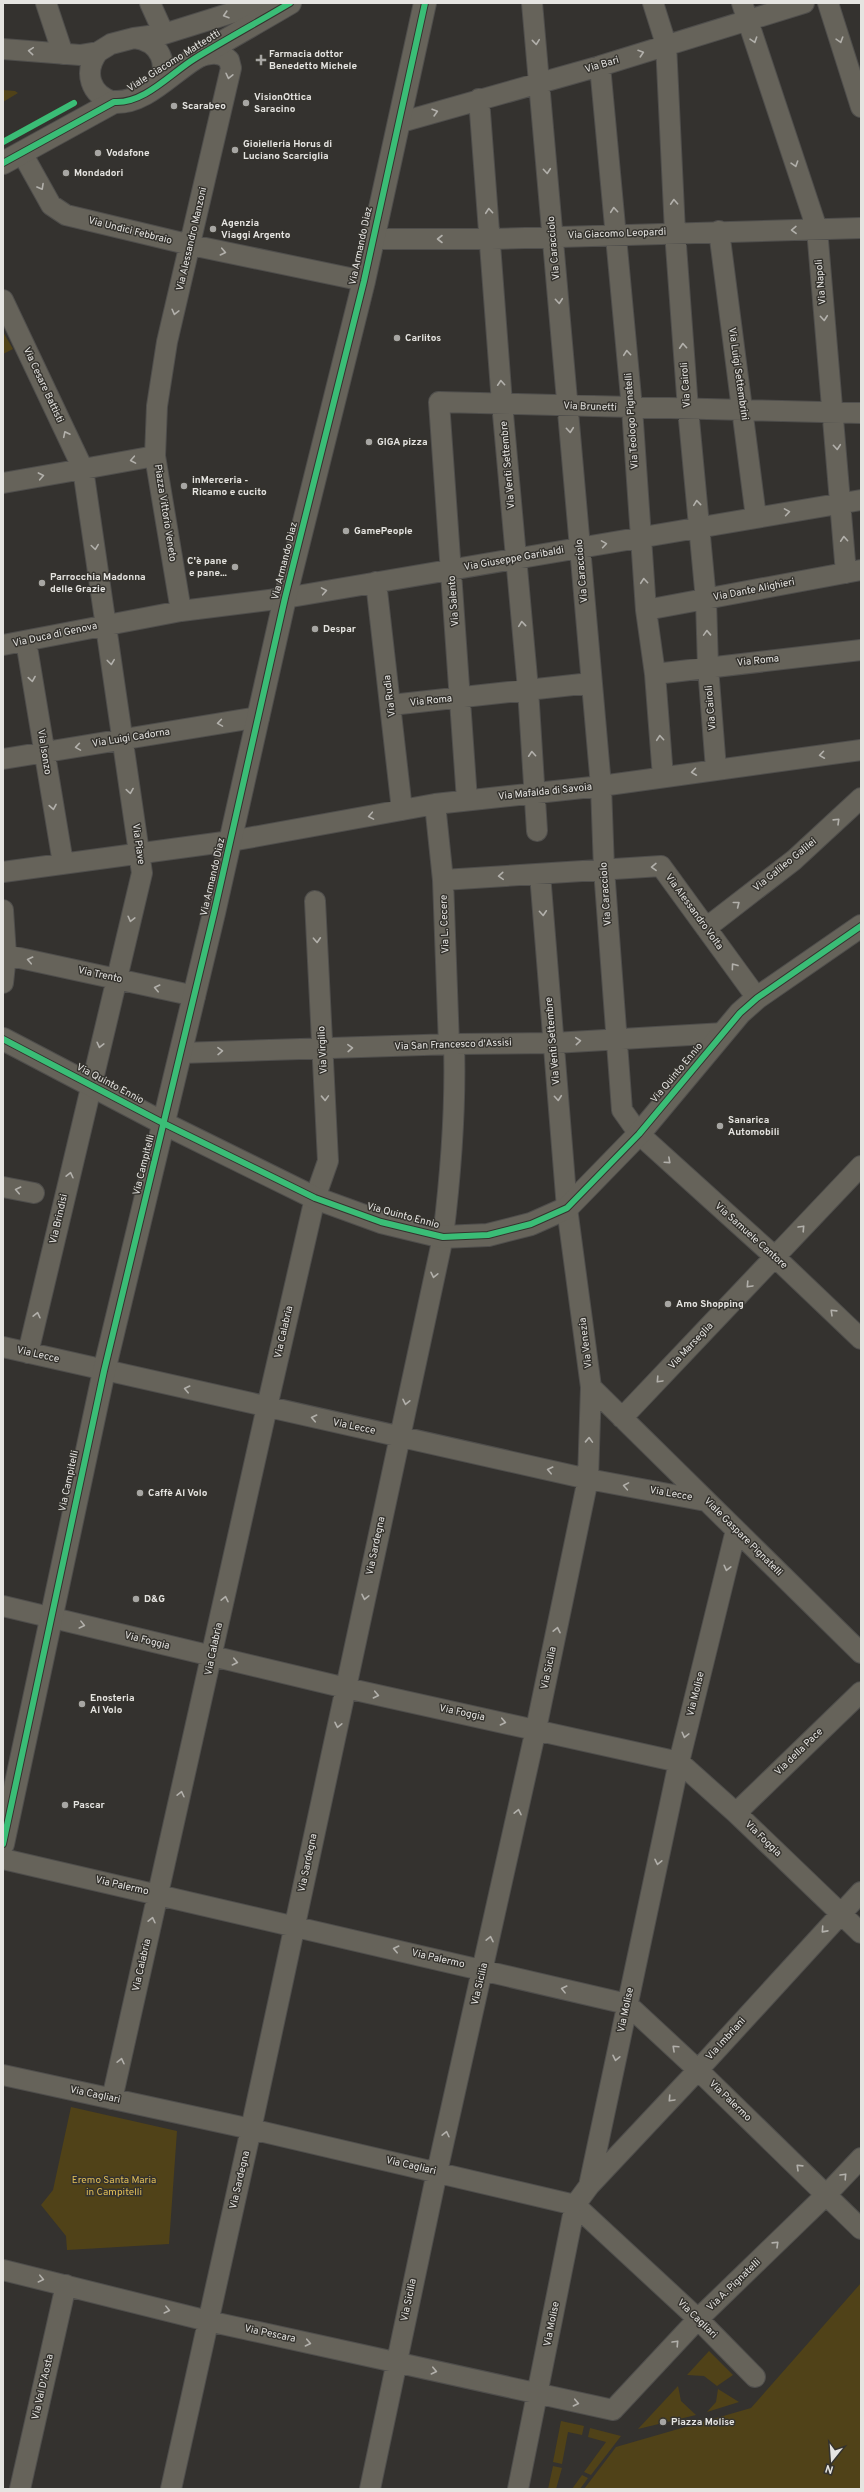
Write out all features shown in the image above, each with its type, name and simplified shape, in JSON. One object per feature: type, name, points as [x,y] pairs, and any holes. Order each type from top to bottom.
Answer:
[{"type":"street","points":[[46,3],[63,54]]},
{"type":"street","points":[[150,3],[164,34]]},
{"type":"street","name":"Viale Giacomo Matteotti","points":[[3,163],[114,102],[129,101],[156,87],[195,58],[290,3]]},
{"type":"street","name":"Via Armando Diaz","points":[[164,1124],[231,841],[285,598],[364,281],[425,3]]},
{"type":"street","name":"Via Caracciolo","points":[[532,3],[601,786],[604,869],[622,1110],[639,1134]]},
{"type":"street","name":"Via Cairoli","points":[[653,3],[666,44],[675,232],[688,409],[706,600],[708,666],[716,769]]},
{"type":"street","name":"Via Bari","points":[[398,123],[600,66],[666,44],[745,12],[804,3]]},
{"type":"street","points":[[828,3],[861,107]]},
{"type":"street","points":[[3,49],[80,55],[98,52],[111,44],[134,38],[164,34],[255,4]]},
{"type":"street","name":"Via Napoli","points":[[745,12],[817,229],[841,504],[854,572]]},
{"type":"street","points":[[134,38],[150,43],[160,54],[164,70],[156,87]]},
{"type":"street","points":[[98,52],[90,66],[91,82],[98,94],[114,102]]},
{"type":"street","name":"Via Alessandro Manzoni","points":[[155,456],[157,406],[167,342],[191,245],[231,68],[229,60],[218,54],[210,53],[195,58]]},
{"type":"street","name":"Via Teologo Pignatelli","points":[[600,66],[632,408],[646,610],[655,674],[663,777]]},
{"type":"street","name":"Via Venti Settembre","points":[[479,99],[491,239],[502,403],[528,689],[537,831]]},
{"type":"street","name":"Via Undici Febbraio","points":[[22,153],[51,205],[66,215],[191,245],[364,281]]},
{"type":"street","name":"Via Giacomo Leopardi","points":[[372,239],[491,239],[675,232],[861,228]]},
{"type":"street","name":"Via Luigi Settembrini","points":[[719,231],[756,517]]},
{"type":"street","name":"Via Cesare Battisti","points":[[3,300],[83,469]]},
{"type":"street","name":"Via Brunetti","points":[[439,402],[861,413]]},
{"type":"street","name":"Via Salento","points":[[439,402],[468,800]]},
{"type":"street","name":"Piazza Vittorio Veneto","points":[[3,483],[155,456],[181,611]]},
{"type":"street","points":[[83,469],[106,624],[181,611],[285,598]]},
{"type":"street","name":"Via Giuseppe Garibaldi","points":[[285,598],[376,582],[452,571],[700,526],[861,500]]},
{"type":"street","name":"Via Dante Alighieri","points":[[646,610],[854,572]]},
{"type":"street","name":"Via Rudia","points":[[376,582],[402,810]]},
{"type":"street","name":"Via Duca di Genova","points":[[3,646],[106,624]]},
{"type":"street","name":"Via Piave","points":[[90,1085],[142,873],[121,740],[106,624]]},
{"type":"street","name":"Via Isonzo","points":[[26,640],[43,752],[63,863]]},
{"type":"street","name":"Via Roma","points":[[655,674],[708,666],[861,650]]},
{"type":"street","name":"Via Roma","points":[[391,705],[591,683]]},
{"type":"street","name":"Via Luigi Cadorna","points":[[3,759],[259,717]]},
{"type":"street","name":"Via Mafalda di Savoia","points":[[3,872],[231,841],[435,804],[601,786],[861,750]]},
{"type":"street","name":"Via Galileo Galilei","points":[[706,928],[794,860],[861,798]]},
{"type":"street","name":"Via L. Cecere","points":[[435,804],[443,880],[454,1126],[443,1237]]},
{"type":"street","name":"Via Alessandro Volta","points":[[443,880],[661,866],[757,998]]},
{"type":"street","name":"Via Venti Settembre","points":[[540,874],[567,1208]]},
{"type":"street","name":"Via Virgilio","points":[[315,901],[328,1161],[315,1198]]},
{"type":"street","points":[[3,910],[6,955],[3,983]]},
{"type":"street","name":"Via Quinto Ennio","points":[[3,1039],[164,1124],[315,1198],[381,1222],[443,1237],[488,1235],[531,1224],[567,1208],[639,1134],[740,1013],[757,998],[861,926]]},
{"type":"street","name":"Via Trento","points":[[6,955],[195,996]]},
{"type":"street","name":"Via San Francesco d'Assisi","points":[[181,1053],[451,1044],[554,1043],[616,1038],[724,1033]]},
{"type":"street","name":"Via Brindisi","points":[[28,1353],[90,1085]]},
{"type":"street","name":"Via Campitelli","points":[[3,1844],[50,1617],[104,1371],[164,1124]]},
{"type":"street","name":"Via Samuele Cantore","points":[[639,1134],[775,1257],[861,1339]]},
{"type":"street","name":"Via Marseglia","points":[[622,1418],[861,1166]]},
{"type":"street","points":[[3,1187],[34,1193]]},
{"type":"street","name":"Via Calabria","points":[[112,2099],[212,1656],[266,1407],[315,1198]]},
{"type":"street","name":"Via Venezia","points":[[567,1208],[591,1387],[588,1479]]},
{"type":"street","name":"Via Sardegna","points":[[171,2489],[251,2129],[443,1237]]},
{"type":"street","name":"Via Lecce","points":[[3,1347],[588,1479],[706,1501]]},
{"type":"street","name":"Viale Gaspare Pignatelli","points":[[591,1387],[861,1653]]},
{"type":"street","name":"Via Sicilia","points":[[370,2489],[437,2172],[536,1729],[588,1479]]},
{"type":"street","name":"Via Molise","points":[[518,2489],[538,2394],[574,2205],[589,2186],[679,1762],[736,1530]]},
{"type":"street","name":"Via Foggia","points":[[3,1606],[346,1688],[679,1762],[736,1813],[861,1933]]},
{"type":"street","name":"Via della Pace","points":[[736,1813],[861,1692]]},
{"type":"street","name":"Via Palermo","points":[[3,1858],[627,2004],[827,2194],[861,2229]]},
{"type":"street","name":"Via Imbriani","points":[[589,2186],[698,2070],[840,1913],[861,1892]]},
{"type":"street","name":"Via Cagliari","points":[[3,2076],[251,2129],[574,2205],[698,2319],[755,2377]]},
{"type":"street","name":"Via A. Pignatelli","points":[[538,2394],[613,2410],[698,2319],[827,2194],[861,2158]]},
{"type":"street","name":"Via Pescara","points":[[3,2270],[208,2321],[538,2394]]},
{"type":"street","name":"Via Val D'Aosta","points":[[20,2489],[66,2285]]},
{"type":"green space","points":[[3,90],[15,91],[18,93],[3,102]]},
{"type":"green space","points":[[3,332],[13,349],[3,354]]},
{"type":"green space","name":"Eremo Santa Maria in Campitelli","points":[[71,2107],[177,2131],[169,2244],[67,2250],[66,2236],[41,2205],[53,2190]]},
{"type":"green space","points":[[861,2283],[861,2489],[584,2489],[616,2447],[751,2408]]},
{"type":"green space","points":[[709,2351],[733,2375],[717,2386],[704,2376],[687,2375]]},
{"type":"green space","points":[[678,2386],[681,2401],[696,2415],[638,2429]]},
{"type":"green space","points":[[718,2389],[739,2402],[707,2412],[716,2402]]},
{"type":"green space","points":[[561,2421],[584,2426],[582,2435],[568,2432],[562,2464],[553,2462]]},
{"type":"green space","points":[[590,2428],[621,2436],[591,2475],[584,2472],[606,2442],[588,2437]]},
{"type":"green space","points":[[553,2466],[562,2468],[556,2489],[548,2489]]},
{"type":"green space","points":[[582,2475],[588,2478],[580,2489],[572,2489]]},
{"type":"cycle path","points":[[3,163],[114,102],[136,98],[146,93],[194,59],[290,3]]},
{"type":"cycle path","points":[[3,1844],[104,1371],[214,913],[285,598],[364,281],[425,3]]},
{"type":"cycle path","points":[[3,142],[74,103]]},
{"type":"cycle path","points":[[3,1039],[165,1124],[315,1198],[381,1222],[443,1237],[488,1235],[531,1224],[567,1208],[639,1134],[740,1013],[757,998],[861,926]]},
{"type":"place","name":"Farmacia dottor Benedetto Michele","points":[[261,60]]},
{"type":"place","name":"VisionOttica Saracino","points":[[246,103]]},
{"type":"place","name":"Scarabeo","points":[[174,106]]},
{"type":"place","name":"Gioielleria Horus di Luciano Scarciglia","points":[[235,150]]},
{"type":"place","name":"Vodafone","points":[[98,153]]},
{"type":"place","name":"Mondadori","points":[[66,173]]},
{"type":"place","name":"Agenzia Viaggi Argento","points":[[213,229]]},
{"type":"place","name":"Carlitos","points":[[397,338]]},
{"type":"place","name":"GIGA pizza","points":[[369,442]]},
{"type":"place","name":"inMerceria - Ricamo e cucito","points":[[184,486]]},
{"type":"place","name":"GamePeople","points":[[346,531]]},
{"type":"place","name":"C'è pane e pane...","points":[[235,567]]},
{"type":"place","name":"Parrocchia Madonna delle Grazie","points":[[42,583]]},
{"type":"place","name":"Despar","points":[[315,629]]},
{"type":"place","name":"Sanarica Automobili","points":[[720,1126]]},
{"type":"place","name":"Amo Shopping","points":[[668,1304]]},
{"type":"place","name":"Caffè Al Volo","points":[[140,1493]]},
{"type":"place","name":"D&G","points":[[136,1599]]},
{"type":"place","name":"Enosteria Al Volo","points":[[82,1704]]},
{"type":"place","name":"Pascar","points":[[65,1805]]},
{"type":"place","name":"Piazza Molise","points":[[663,2422]]}]
